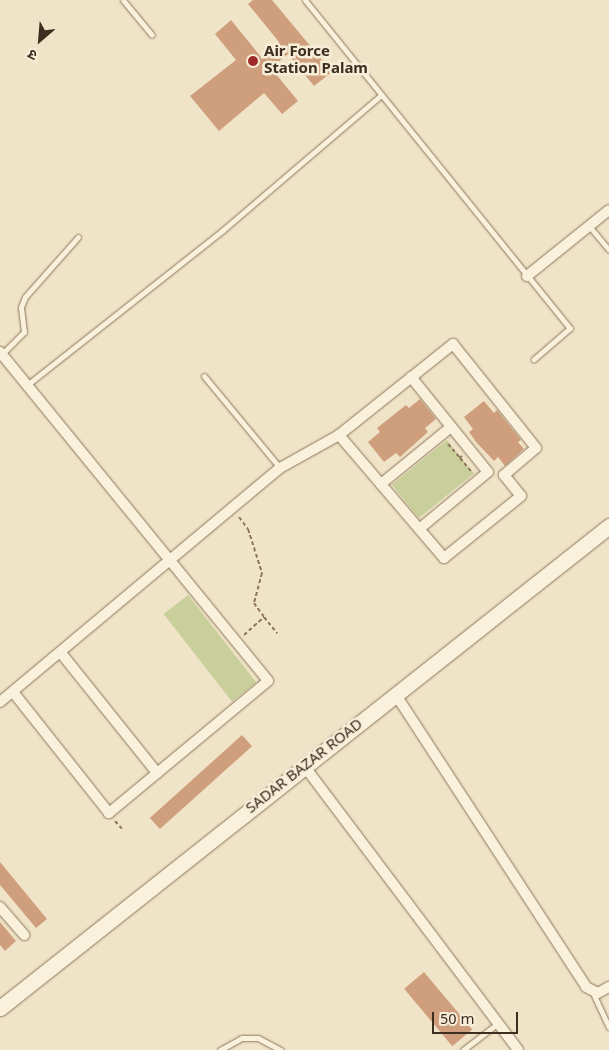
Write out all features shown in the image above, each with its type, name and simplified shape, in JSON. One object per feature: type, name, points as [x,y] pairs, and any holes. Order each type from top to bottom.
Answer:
[{"type":"street","points":[[527,276],[609,210]]},
{"type":"street","points":[[0,702],[172,561],[280,468],[339,435],[452,344],[536,448],[504,475]]},
{"type":"street","points":[[1,353],[268,681],[109,813],[13,692]]},
{"type":"street","points":[[339,435],[444,558],[521,496],[504,475],[488,472],[411,377]]},
{"type":"street","points":[[381,484],[451,427]]},
{"type":"street","points":[[418,529],[488,472]]},
{"type":"street","name":"SADAR BAZAR ROAD","points":[[0,1008],[609,526]]},
{"type":"street","points":[[61,653],[157,773]]},
{"type":"street","points":[[396,695],[576,972],[592,991],[598,993],[609,987]]},
{"type":"street","points":[[305,767],[518,1050]]},
{"type":"street","points":[[0,907],[24,935]]},
{"type":"lane","points":[[123,0],[152,35]]},
{"type":"lane","points":[[305,0],[380,96],[570,328],[534,359]]},
{"type":"lane","points":[[27,386],[223,230],[380,96]]},
{"type":"lane","points":[[589,226],[609,250]]},
{"type":"lane","points":[[1,353],[24,332],[21,307],[25,297],[78,237]]},
{"type":"lane","points":[[204,376],[280,468]]},
{"type":"lane","points":[[592,991],[609,1027]]},
{"type":"lane","points":[[463,1050],[498,1023]]},
{"type":"lane","points":[[220,1050],[242,1038],[258,1038],[281,1050]]},
{"type":"path","points":[[439,449],[447,443],[472,472]]},
{"type":"path","points":[[460,458],[470,450]]},
{"type":"path","points":[[233,510],[248,529],[262,573],[254,603],[277,633]]},
{"type":"path","points":[[236,641],[264,618]]},
{"type":"green space","points":[[447,440],[474,473],[419,518],[392,485]]},
{"type":"green space","points":[[188,595],[256,682],[232,702],[164,614]]},
{"type":"building","points":[[253,0],[272,0],[332,72],[314,86],[288,54],[271,68],[298,101],[282,114],[264,93],[219,131],[190,96],[236,60],[215,34],[231,20],[261,57],[279,42],[248,4]]},
{"type":"building","points":[[420,399],[436,419],[425,428],[428,432],[400,457],[396,453],[384,462],[368,442],[380,432],[377,428],[406,405],[409,408]]},
{"type":"building","points":[[484,401],[494,413],[497,410],[521,440],[518,442],[524,449],[505,466],[498,457],[494,461],[476,442],[469,432],[473,429],[464,417]]},
{"type":"building","points":[[242,735],[252,746],[160,829],[150,818]]},
{"type":"building","points":[[0,862],[47,919],[36,928],[0,885]]},
{"type":"building","points":[[0,922],[16,941],[5,951],[0,945]]},
{"type":"building","points":[[424,972],[472,1029],[452,1046],[404,989]]},
{"type":"place","name":"Air Force Station Palam","points":[[253,61]]}]
